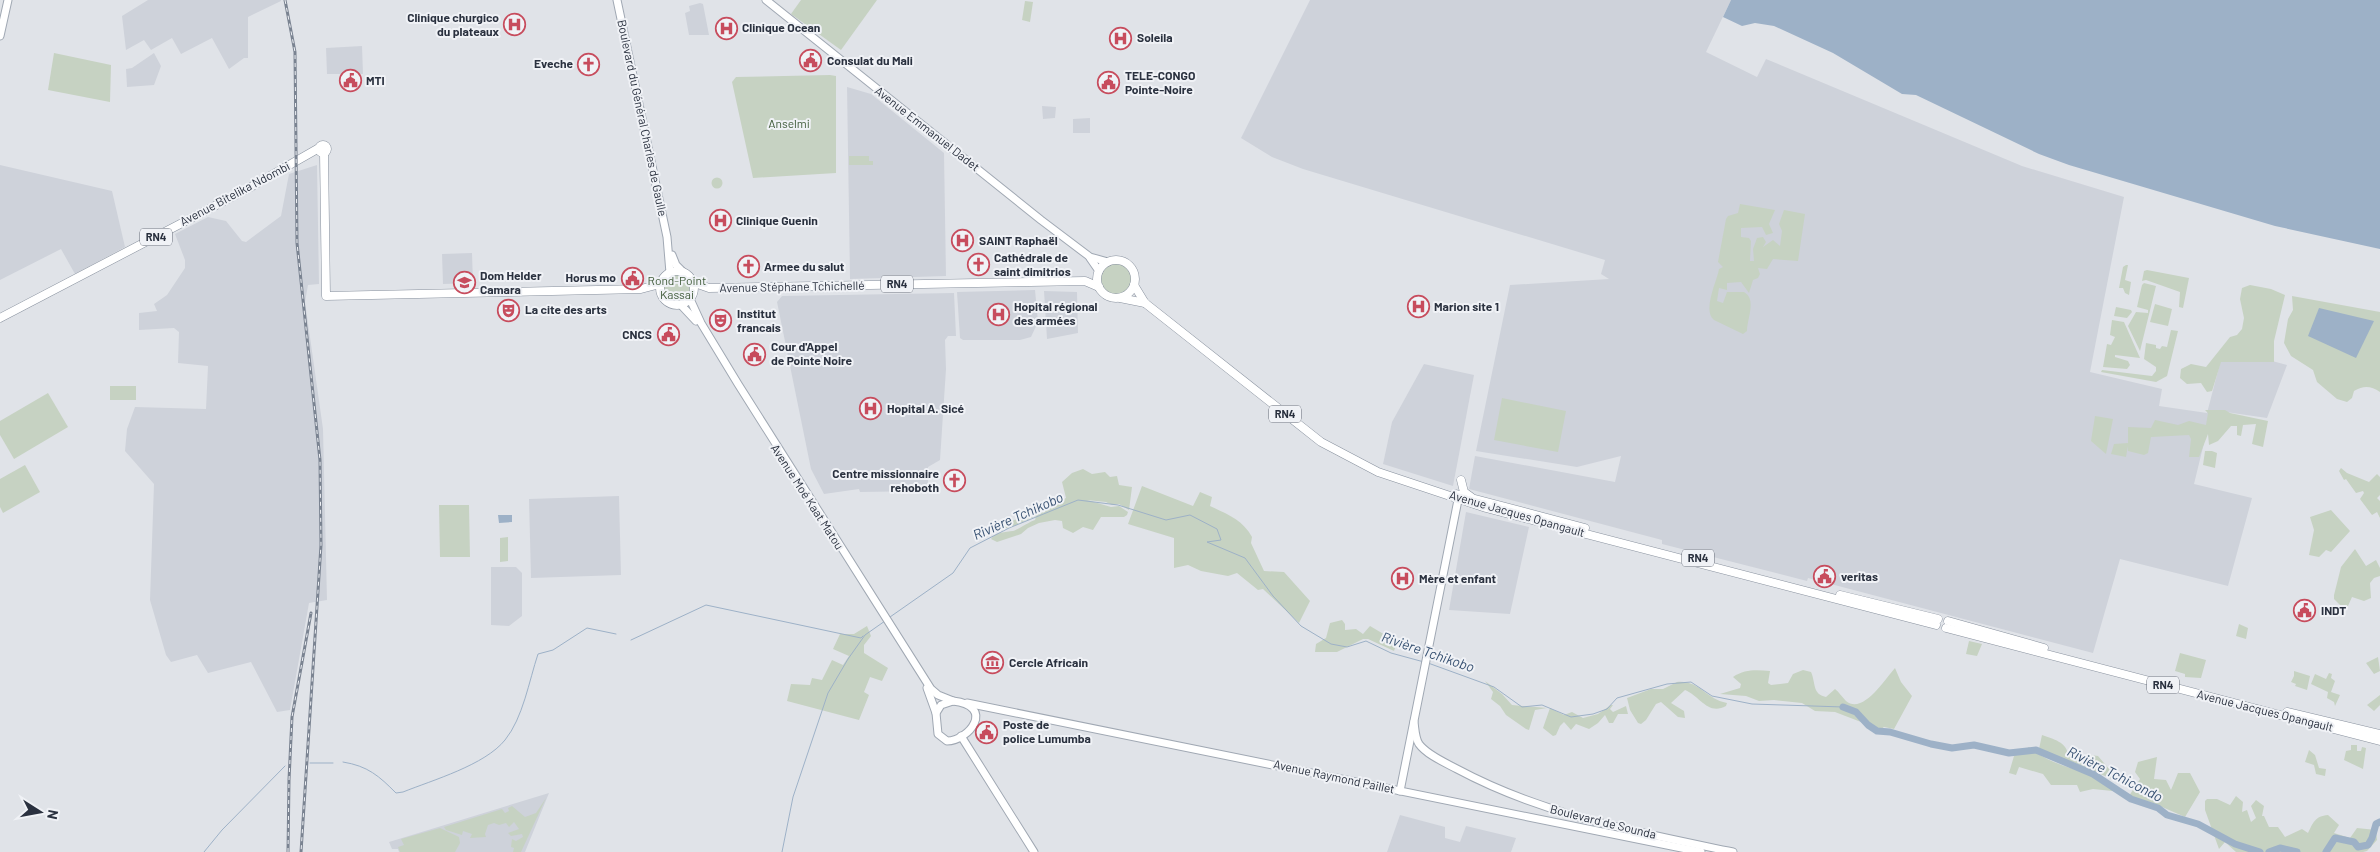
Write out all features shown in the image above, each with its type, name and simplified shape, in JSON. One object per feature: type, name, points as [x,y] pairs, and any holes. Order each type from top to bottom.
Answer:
[{"type":"highway","name":"Avenue Bitelika Ndombi","points":[[0,318],[311,154],[322,152],[326,296],[641,288]]},
{"type":"highway","name":"RN4","points":[[1099,273],[1108,262],[1120,261],[1130,266],[1135,278],[1134,285],[1145,303]]},
{"type":"highway","points":[[661,296],[660,284],[664,277],[670,273],[684,273]]},
{"type":"highway","name":"RN4","points":[[684,273],[692,282]]},
{"type":"highway","points":[[1099,273],[1099,287]]},
{"type":"highway","name":"Avenue Stéphane Tchichellé","points":[[1085,281],[1099,273]]},
{"type":"highway","name":"Avenue Stéphane Tchichellé","points":[[692,282],[709,288],[1085,281],[1099,287]]},
{"type":"highway","points":[[692,282],[692,296]]},
{"type":"highway","name":"RN4","points":[[641,288],[660,284]]},
{"type":"highway","points":[[1120,298],[1131,291],[1134,285]]},
{"type":"highway","name":"RN4","points":[[1099,287],[1108,296],[1145,303]]},
{"type":"highway","name":"RN4","points":[[641,288],[661,296],[671,305],[681,305],[692,296]]},
{"type":"highway","name":"Avenue Stéphane Tchichellé","points":[[692,296],[709,288]]},
{"type":"highway","name":"Avenue Jacques Opangault","points":[[1145,303],[1321,442],[1378,472],[1442,493],[1937,622]]},
{"type":"highway","points":[[1461,480],[1464,492],[1472,498]]},
{"type":"highway","name":"RN4","points":[[1459,497],[1472,498],[1937,622],[1945,617],[1947,625]]},
{"type":"highway","name":"Avenue Jacques Opangault","points":[[1947,625],[2380,734]]},
{"type":"highway","name":"Avenue Jacques Opangault","points":[[1947,625],[2380,741]]},
{"type":"main road","points":[[0,36],[8,0]]},
{"type":"main road","name":"Boulevard du Général Charles de Gaulle","points":[[617,0],[667,237],[676,265],[684,273]]},
{"type":"main road","name":"Avenue Emmanuel Dadet","points":[[766,0],[1090,257],[1099,273]]},
{"type":"main road","name":"Boulevard du Général Charles de Gaulle","points":[[667,237],[670,273]]},
{"type":"main road","name":"Avenue Emmanuel Dadet","points":[[1090,257],[1108,262]]},
{"type":"main road","name":"Avenue Moé Kaat Matou","points":[[692,296],[700,323],[930,690]]},
{"type":"main road","name":"Avenue Moé Kaat Matou","points":[[681,305],[699,325],[930,690]]},
{"type":"main road","points":[[1400,791],[1459,497]]},
{"type":"main road","points":[[930,690],[953,701],[967,703],[973,707],[976,714]]},
{"type":"main road","points":[[930,690],[936,713],[937,730],[941,738],[952,741],[961,736],[973,724],[979,705]]},
{"type":"main road","points":[[936,713],[941,705],[953,701]]},
{"type":"main road","name":"Avenue Raymond Paillet","points":[[967,703],[1701,852]]},
{"type":"main road","points":[[1414,722],[1416,739],[1420,746]]},
{"type":"main road","points":[[961,736],[1034,852]]},
{"type":"main road","points":[[1409,746],[1413,744],[1420,746]]},
{"type":"main road","name":"Boulevard de Sounda","points":[[1420,746],[1475,779],[1547,809],[1614,827],[1734,852]]},
{"type":"shaded area","points":[[148,0],[281,1],[248,17],[248,58],[244,58],[229,69],[212,38],[181,54],[172,38],[151,50],[144,40],[126,50],[122,16]]},
{"type":"shaded area","points":[[1310,0],[1731,0],[1706,52],[1757,77],[1766,59],[2022,166],[2124,197],[2090,372],[2162,389],[2159,406],[2207,413],[2224,348],[2287,365],[2267,418],[2212,410],[2194,484],[2252,498],[2228,586],[2120,559],[2093,653],[1808,578],[1807,581],[1662,544],[1662,540],[1469,489],[1475,456],[1615,482],[1621,456],[1577,467],[1476,451],[1510,285],[1609,279],[1601,274],[1605,260],[1303,169],[1272,157],[1241,138]]},
{"type":"shaded area","points":[[703,4],[709,35],[689,35],[685,13],[690,11],[689,6]]},
{"type":"shaded area","points":[[362,46],[363,74],[327,74],[326,48]]},
{"type":"shaded area","points":[[154,53],[161,66],[154,85],[127,87],[126,69],[132,68]]},
{"type":"shaded area","points":[[847,87],[871,94],[944,153],[946,276],[850,279]]},
{"type":"shaded area","points":[[1042,106],[1056,107],[1055,118],[1043,119]]},
{"type":"shaded area","points":[[1090,118],[1090,133],[1073,133],[1073,119]]},
{"type":"shaded area","points":[[0,165],[112,191],[125,247],[75,274],[61,249],[0,280]]},
{"type":"shaded area","points":[[317,165],[319,284],[308,285],[305,302],[323,429],[327,600],[309,603],[290,710],[277,712],[251,662],[208,673],[197,655],[171,662],[166,655],[150,600],[154,484],[125,451],[127,429],[135,407],[206,409],[208,366],[178,363],[179,332],[174,328],[139,330],[139,313],[157,311],[154,304],[167,295],[185,268],[185,260],[175,234],[208,217],[226,221],[242,241],[246,242],[281,216],[289,174]]},
{"type":"shaded area","points":[[472,253],[473,283],[443,284],[442,254]]},
{"type":"shaded area","name":"Hopital régional des armées","points":[[1035,290],[1038,322],[1031,337],[1020,340],[963,340],[960,338],[957,292]]},
{"type":"shaded area","points":[[1044,291],[1077,292],[1078,333],[1047,339]]},
{"type":"shaded area","name":"Hopital A. Sicé","points":[[954,293],[956,336],[948,336],[945,340],[946,369],[940,460],[928,467],[928,491],[860,492],[859,489],[824,494],[811,469],[777,302],[782,296]]},
{"type":"shaded area","points":[[1424,364],[1474,375],[1453,486],[1383,464],[1392,422]]},
{"type":"shaded area","points":[[619,496],[621,575],[531,578],[529,499]]},
{"type":"shaded area","points":[[1466,512],[1529,527],[1510,614],[1449,610]]},
{"type":"shaded area","points":[[491,567],[516,567],[522,573],[522,616],[509,626],[491,625]]},
{"type":"shaded area","points":[[549,793],[525,852],[399,852],[398,849],[392,849],[389,842]]},
{"type":"shaded area","points":[[1400,815],[1445,827],[1445,838],[1460,842],[1466,826],[1516,838],[1511,852],[1387,852]]},
{"type":"green space","points":[[801,0],[877,0],[841,50],[791,14]]},
{"type":"green space","points":[[1025,1],[1033,2],[1030,22],[1022,20]]},
{"type":"green space","points":[[54,53],[111,65],[110,102],[48,90]]},
{"type":"green space","name":"Anselmi","points":[[836,76],[836,173],[753,178],[732,82],[736,77]]},
{"type":"green space","points":[[849,156],[869,156],[869,161],[873,161],[873,165],[849,165]]},
{"type":"green space","points":[[717,177],[723,183],[717,189],[711,183]]},
{"type":"green space","points":[[1740,204],[1775,210],[1769,224],[1773,233],[1766,235],[1762,227],[1741,228],[1741,237],[1749,238],[1751,241],[1750,261],[1754,261],[1753,249],[1757,238],[1763,237],[1766,242],[1763,247],[1773,240],[1780,246],[1782,231],[1779,224],[1784,210],[1805,214],[1798,261],[1773,259],[1767,269],[1758,268],[1760,274],[1758,278],[1753,280],[1749,293],[1741,282],[1727,283],[1727,290],[1719,288],[1717,301],[1723,303],[1727,292],[1744,292],[1748,295],[1751,304],[1747,331],[1743,334],[1714,320],[1709,310],[1719,269],[1723,267],[1718,262],[1726,219],[1728,216],[1738,213]]},
{"type":"green space","points":[[1117,263],[1129,268],[1134,280],[1129,292],[1117,297],[1105,292],[1100,280],[1105,268]]},
{"type":"green space","points":[[2128,265],[2125,280],[2131,282],[2129,295],[2125,293],[2123,288],[2119,288],[2123,267]]},
{"type":"green space","points":[[2144,271],[2189,278],[2183,308],[2179,307],[2180,292],[2146,280],[2142,281]]},
{"type":"green space","name":"Rond-Point Kassai","points":[[677,273],[688,277],[692,288],[688,299],[677,303],[666,299],[662,288],[666,277]]},
{"type":"green space","points":[[2144,283],[2156,286],[2140,351],[2128,326],[2136,312],[2148,313],[2148,310],[2137,307]]},
{"type":"green space","points":[[2250,285],[2271,289],[2285,295],[2274,341],[2274,362],[2221,362],[2212,391],[2207,392],[2201,383],[2187,384],[2180,378],[2181,369],[2191,364],[2206,367],[2230,337],[2237,335],[2242,329],[2244,318],[2240,299],[2242,288]]},
{"type":"green space","points":[[2292,296],[2380,312],[2380,392],[2374,388],[2364,387],[2354,391],[2352,398],[2347,402],[2337,399],[2317,382],[2313,370],[2291,356],[2284,343],[2288,319],[2293,310]]},
{"type":"green space","points":[[2155,304],[2172,309],[2168,326],[2150,322]]},
{"type":"green space","points":[[2116,307],[2131,310],[2132,312],[2127,318],[2114,316]]},
{"type":"green space","points":[[2112,320],[2124,322],[2140,358],[2115,355],[2115,357],[2128,361],[2130,365],[2127,369],[2103,367],[2107,344],[2111,345],[2115,337],[2110,335]]},
{"type":"green space","points":[[2171,330],[2178,331],[2167,376],[2156,382],[2101,372],[2102,370],[2152,376],[2156,371],[2156,367],[2144,359],[2146,343],[2156,345],[2156,348],[2160,349],[2162,346],[2167,347]]},
{"type":"green space","points":[[110,386],[136,386],[136,400],[110,400]]},
{"type":"green space","points":[[48,393],[68,427],[14,459],[0,435],[0,421]]},
{"type":"green space","points":[[1502,398],[1566,411],[1558,452],[1494,440]]},
{"type":"green space","points":[[2205,410],[2225,410],[2230,413],[2268,421],[2263,447],[2252,444],[2256,424],[2243,425],[2241,436],[2237,435],[2237,426],[2231,426],[2218,441],[2209,445],[2208,434],[2199,457],[2189,457],[2191,439],[2189,435],[2151,437],[2148,453],[2144,455],[2128,451],[2128,446],[2126,457],[2111,454],[2114,444],[2128,443],[2128,427],[2151,428],[2155,420],[2178,425],[2189,421],[2206,425],[2208,413]]},
{"type":"green space","points":[[2095,416],[2113,419],[2106,454],[2091,441]]},
{"type":"green space","points":[[2205,451],[2217,453],[2215,468],[2203,465]]},
{"type":"green space","points":[[25,465],[40,492],[3,513],[0,507],[0,479]]},
{"type":"green space","points":[[2341,468],[2347,473],[2369,482],[2377,474],[2380,477],[2380,495],[2377,498],[2380,501],[2380,518],[2377,512],[2372,515],[2360,499],[2364,493],[2363,491],[2356,493],[2346,479],[2344,480],[2339,471]]},
{"type":"green space","points":[[1083,469],[1092,474],[1105,472],[1110,477],[1117,476],[1119,485],[1132,487],[1129,510],[1119,504],[1112,505],[1106,502],[1087,500],[1111,507],[1119,506],[1128,512],[1127,515],[1124,517],[1101,517],[1093,530],[1083,527],[1073,533],[1063,528],[1062,521],[1055,520],[1039,523],[1021,534],[997,542],[991,539],[998,534],[1013,531],[1035,520],[1036,516],[1014,526],[990,532],[992,526],[998,527],[1066,498],[1062,482],[1072,473]]},
{"type":"green space","points":[[1142,486],[1193,506],[1200,492],[1212,497],[1210,506],[1234,518],[1248,531],[1252,537],[1251,543],[1264,571],[1284,572],[1310,601],[1299,623],[1263,589],[1258,590],[1237,573],[1228,576],[1201,571],[1188,565],[1174,568],[1174,538],[1128,524]]},
{"type":"green space","points":[[439,505],[469,505],[470,557],[440,557]]},
{"type":"green space","points":[[2331,510],[2350,531],[2331,552],[2326,550],[2319,557],[2309,555],[2314,530],[2310,517]]},
{"type":"green space","points":[[508,537],[508,561],[500,562],[500,538]]},
{"type":"green space","points":[[2355,549],[2366,566],[2376,560],[2380,568],[2380,576],[2374,578],[2370,583],[2371,598],[2364,601],[2352,597],[2348,606],[2342,607],[2334,599],[2334,595],[2341,567]]},
{"type":"green space","points":[[1342,620],[1345,624],[1345,630],[1356,629],[1363,634],[1370,626],[1397,642],[1394,651],[1368,639],[1363,639],[1337,652],[1315,652],[1316,644],[1326,638],[1330,623]]},
{"type":"green space","points":[[2239,624],[2248,628],[2246,639],[2236,636]]},
{"type":"green space","points":[[867,626],[871,636],[864,645],[864,653],[888,668],[882,681],[870,677],[864,692],[869,695],[859,720],[787,701],[791,684],[810,685],[812,678],[822,680],[832,660],[843,665],[849,656],[833,649],[840,634],[854,634]]},
{"type":"green space","points":[[1969,641],[1982,644],[1977,656],[1966,654]]},
{"type":"green space","points":[[2180,653],[2206,660],[2201,678],[2185,677],[2185,674],[2175,671]]},
{"type":"green space","points":[[2378,657],[2380,671],[2374,674],[2366,663]]},
{"type":"green space","points":[[1895,668],[1901,682],[1912,696],[1894,729],[1884,727],[1877,732],[1861,722],[1835,712],[1815,711],[1802,703],[1774,700],[1759,701],[1746,696],[1720,694],[1740,688],[1741,684],[1733,677],[1746,671],[1770,671],[1768,683],[1771,685],[1788,683],[1793,674],[1803,670],[1811,672],[1816,691],[1822,696],[1826,697],[1835,689],[1846,701],[1853,704],[1866,700],[1873,694]]},
{"type":"green space","points":[[2294,671],[2310,676],[2307,690],[2295,686],[2296,684],[2291,682]]},
{"type":"green space","points":[[2329,673],[2332,674],[2331,678],[2335,681],[2331,692],[2340,695],[2335,706],[2334,702],[2327,698],[2328,692],[2311,684],[2315,674],[2326,679]]},
{"type":"green space","points":[[1485,681],[1502,694],[1512,705],[1547,708],[1535,710],[1529,730],[1526,729],[1506,715],[1500,706],[1491,699],[1493,692]]},
{"type":"green space","points":[[1677,682],[1691,684],[1713,698],[1727,703],[1726,706],[1714,709],[1685,690],[1671,703],[1684,711],[1685,718],[1678,717],[1661,702],[1656,704],[1646,720],[1641,724],[1638,723],[1630,710],[1627,698],[1651,689],[1663,689]]},
{"type":"green space","points":[[2380,695],[2380,705],[2374,711],[2367,705]]},
{"type":"green space","points":[[1613,705],[1610,709],[1613,712],[1626,706],[1628,714],[1618,714],[1613,723],[1609,723],[1605,715],[1589,729],[1576,724],[1571,730],[1564,722],[1556,735],[1553,736],[1543,728],[1550,708],[1564,715],[1572,712],[1583,718],[1598,714]]},
{"type":"green space","points":[[2042,735],[2062,744],[2068,755],[2076,758],[2090,755],[2098,756],[2121,783],[2073,762],[2063,761],[2043,752],[2037,753],[2058,764],[2092,775],[2113,785],[2122,792],[2093,789],[2080,792],[2077,785],[2051,785],[2043,774],[2019,767],[2016,775],[2009,773],[2014,756],[2029,747],[2033,750],[2039,749]]},
{"type":"green space","points":[[2351,745],[2357,745],[2357,751],[2361,751],[2362,747],[2366,748],[2363,769],[2344,760],[2346,751],[2351,750]]},
{"type":"green space","points":[[2309,750],[2315,755],[2319,768],[2326,769],[2325,776],[2316,774],[2314,765],[2305,762]]},
{"type":"green space","points":[[2157,757],[2154,779],[2166,780],[2171,790],[2178,773],[2190,773],[2200,792],[2185,817],[2153,803],[2129,796],[2140,779],[2135,772],[2138,762]]},
{"type":"green space","points":[[2236,796],[2243,802],[2242,812],[2247,810],[2251,822],[2256,818],[2251,806],[2256,800],[2264,806],[2262,816],[2264,816],[2269,827],[2278,827],[2285,837],[2302,829],[2308,833],[2317,818],[2328,815],[2339,825],[2334,833],[2350,838],[2357,828],[2376,830],[2377,840],[2367,851],[2363,852],[2236,852],[2225,842],[2219,849],[2205,810],[2205,801],[2207,799],[2217,799],[2230,805]]},
{"type":"green space","points":[[546,798],[521,852],[513,852],[514,848],[511,847],[512,839],[516,841],[523,837],[522,834],[511,836],[508,833],[519,829],[514,822],[509,827],[506,823],[488,825],[486,837],[470,838],[472,834],[463,831],[462,835],[446,830],[444,827],[502,809],[505,813],[512,806],[525,817],[536,813]]},
{"type":"green space","points":[[440,828],[459,837],[460,843],[455,852],[400,852],[398,847],[404,845],[401,839]]},
{"type":"water","points":[[1731,0],[2380,0],[2380,249],[2275,226],[2069,165],[2039,154],[1916,95],[1902,94],[1833,53],[1774,26],[1755,23],[1742,26],[1723,17]]},
{"type":"water","points":[[2319,308],[2374,321],[2356,358],[2308,336]]},
{"type":"water","points":[[498,515],[512,515],[512,522],[499,523]]},
{"type":"waterway","name":"Rivière Tchikobo","points":[[890,617],[953,573],[970,548],[1009,528],[1078,500],[1118,505],[1166,520],[1190,515],[1217,529],[1221,540],[1207,542],[1245,558],[1273,596],[1301,626],[1331,644],[1347,647],[1366,641],[1391,653],[1424,662]]},
{"type":"waterway","points":[[631,640],[706,605],[861,638],[863,636]]},
{"type":"waterway","name":"Rivière Tchikobo","points":[[782,852],[793,797],[828,693],[865,635],[885,621]]},
{"type":"waterway","points":[[343,762],[366,769],[396,793],[458,771],[485,757],[505,740],[521,710],[538,654],[553,650],[587,628],[616,634]]},
{"type":"waterway","name":"Rivière Tchikobo","points":[[1428,663],[1494,687],[1522,707],[1542,705],[1571,717],[1593,714],[1607,709],[1617,698],[1667,684],[1691,682],[1712,696],[1752,704],[1843,707]]},
{"type":"waterway","name":"Rivière Tchicondo","points":[[1843,707],[1856,712],[1868,725],[1877,731],[1890,732],[1931,744],[1952,748],[1974,745],[2009,753],[2036,750],[2093,774],[2131,799],[2158,808],[2167,815],[2198,824],[2235,844],[2260,852]]},
{"type":"waterway","points":[[310,763],[333,763]]},
{"type":"waterway","points":[[204,852],[222,830],[285,766]]},
{"type":"waterway","points":[[2326,852],[2335,838],[2354,842],[2358,847],[2368,845],[2376,824],[2380,822]]},
{"type":"waterway","name":"Rivière Tchicondo","points":[[2269,852],[2280,848],[2297,852]]},
{"type":"railway","points":[[285,0],[295,52],[297,243],[320,460],[321,545],[301,852]]},
{"type":"railway","points":[[288,852],[292,717],[311,613]]},
{"type":"place","name":"Clinique churgico du plateaux","points":[[515,25]]},
{"type":"place","name":"Clinique Ocean","points":[[726,28]]},
{"type":"place","name":"Soleila","points":[[1121,38]]},
{"type":"place","name":"Consulat du Mali","points":[[811,61]]},
{"type":"place","name":"Eveche","points":[[589,64]]},
{"type":"place","name":"MTI","points":[[350,81]]},
{"type":"place","name":"TELE-CONGO Pointe-Noire","points":[[1109,83]]},
{"type":"place","name":"Clinique Guenin","points":[[720,221]]},
{"type":"place","name":"SAINT Raphaël","points":[[963,241]]},
{"type":"place","name":"Cathédrale de saint dimitrios","points":[[978,265]]},
{"type":"place","name":"Armee du salut","points":[[748,267]]},
{"type":"place","name":"Horus mo","points":[[632,278]]},
{"type":"place","name":"Dom Helder Camara","points":[[464,283]]},
{"type":"place","name":"Marion site 1","points":[[1418,307]]},
{"type":"place","name":"La cite des arts","points":[[509,310]]},
{"type":"place","name":"Hopital régional des armées","points":[[998,314]]},
{"type":"place","name":"Institut francais","points":[[721,321]]},
{"type":"place","name":"CNCS","points":[[668,335]]},
{"type":"place","name":"Cour d'Appel de Pointe Noire","points":[[755,354]]},
{"type":"place","name":"Hopital A. Sicé","points":[[871,409]]},
{"type":"place","name":"Centre missionnaire rehoboth","points":[[955,481]]},
{"type":"place","name":"veritas","points":[[1825,577]]},
{"type":"place","name":"Mère et enfant","points":[[1403,579]]},
{"type":"place","name":"INDT","points":[[2305,611]]},
{"type":"place","name":"Cercle Africain","points":[[993,663]]},
{"type":"place","name":"Poste de police Lumumba","points":[[987,732]]}]
